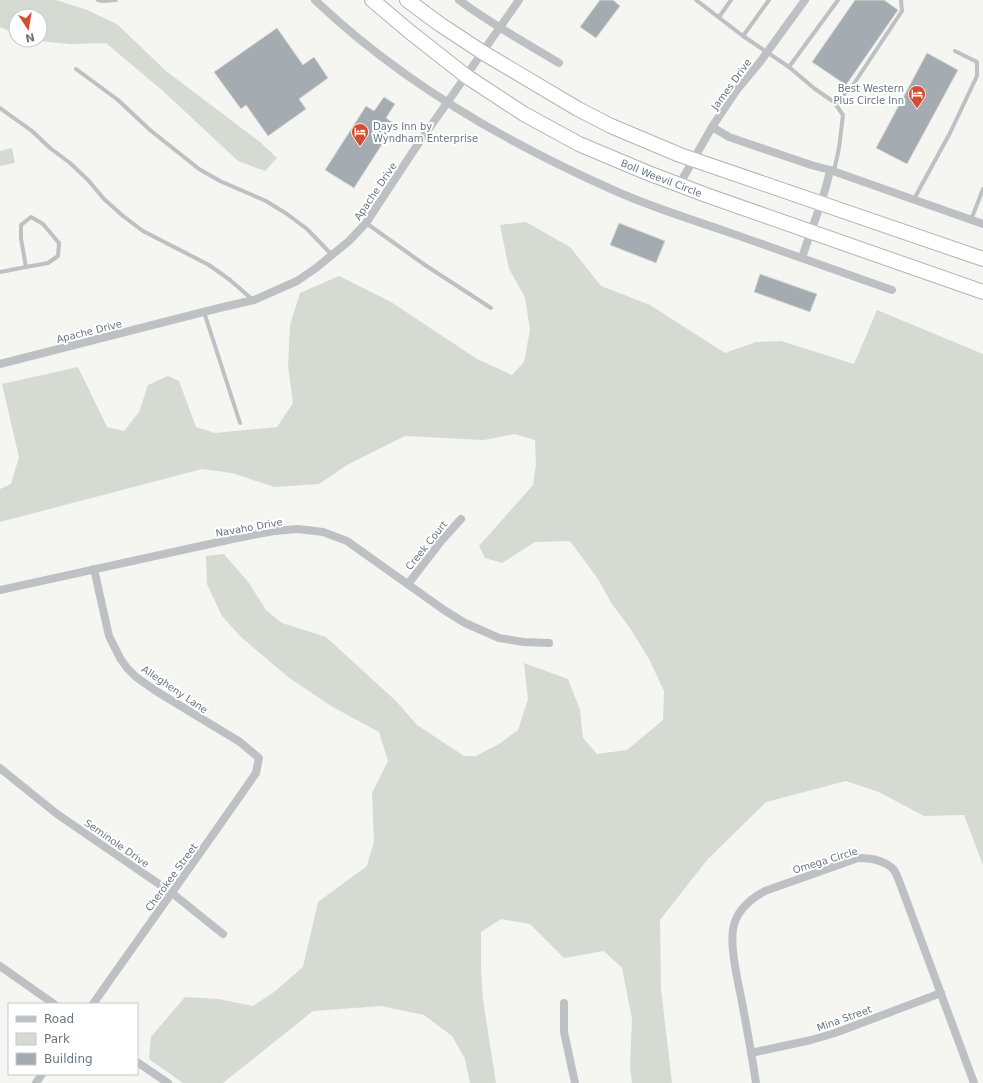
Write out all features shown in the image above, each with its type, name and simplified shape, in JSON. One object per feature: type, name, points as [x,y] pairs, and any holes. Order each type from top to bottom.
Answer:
[{"type":"highway","name":"Boll Weevil Circle","points":[[372,0],[466,76],[524,114],[567,138],[679,185],[983,292]]},
{"type":"highway","points":[[406,0],[441,26],[482,52],[578,109],[611,126],[645,141],[694,159],[983,259]]},
{"type":"street","points":[[315,0],[329,14],[397,68],[447,103],[545,157],[612,189],[658,208],[892,290]]},
{"type":"street","points":[[460,0],[475,12],[500,28],[559,63]]},
{"type":"street","name":"Apache Drive","points":[[0,364],[254,300],[297,281],[316,268],[349,241],[366,223],[414,150],[519,0]]},
{"type":"street","name":"James Drive","points":[[679,185],[712,127],[736,91],[760,62],[766,51],[805,0]]},
{"type":"street","points":[[712,127],[729,137],[832,171],[983,224]]},
{"type":"street","points":[[802,258],[832,171]]},
{"type":"street","name":"Creek Court","points":[[408,584],[442,540],[461,519]]},
{"type":"street","name":"Navaho Drive","points":[[0,590],[259,534],[298,529],[323,532],[347,541],[454,616],[499,638],[524,642],[548,643]]},
{"type":"street","name":"Allegheny Lane","points":[[94,569],[109,636],[127,668],[136,677],[156,691],[235,739],[259,758]]},
{"type":"street","name":"Cherokee Street","points":[[94,1003],[256,774],[259,758]]},
{"type":"street","name":"Seminole Drive","points":[[0,768],[57,814],[172,893],[223,934]]},
{"type":"street","name":"Omega Circle","points":[[756,1083],[733,942],[733,929],[737,916],[744,906],[754,897],[765,891],[858,858],[871,858],[894,870],[974,1083]]},
{"type":"street","points":[[0,966],[53,1003]]},
{"type":"street","name":"Mina Street","points":[[751,1053],[811,1040],[941,993]]},
{"type":"street","points":[[564,1003],[564,1032],[575,1083]]},
{"type":"street","points":[[138,1063],[168,1083]]},
{"type":"lane","points":[[98,0],[116,0]]},
{"type":"lane","points":[[696,0],[743,36],[789,67],[835,104],[843,115],[839,148],[832,171]]},
{"type":"lane","points":[[719,17],[731,0]]},
{"type":"lane","points":[[743,36],[769,0]]},
{"type":"lane","points":[[789,67],[838,0]]},
{"type":"lane","points":[[835,104],[853,85],[902,11],[901,0]]},
{"type":"lane","points":[[913,199],[950,133],[977,76],[977,62],[955,51]]},
{"type":"lane","points":[[76,69],[118,100],[150,130],[199,169],[220,181],[266,201],[287,214],[307,229],[332,255]]},
{"type":"lane","points":[[0,108],[70,163],[88,180],[104,199],[123,216],[143,230],[209,265],[254,300]]},
{"type":"lane","points":[[971,220],[983,189]]},
{"type":"lane","points":[[0,272],[48,263],[58,256],[59,244],[43,224],[31,217],[21,225],[21,239],[26,267]]},
{"type":"lane","points":[[366,223],[425,265],[491,308]]},
{"type":"lane","points":[[204,312],[240,423]]},
{"type":"green space","points":[[0,0],[56,0],[87,10],[117,24],[166,71],[260,142],[277,158],[265,171],[238,161],[163,91],[106,43],[70,44],[48,42],[48,8],[8,8],[8,30],[0,27]]},
{"type":"green space","points":[[12,148],[15,163],[0,166],[0,151]]},
{"type":"green space","points":[[526,222],[570,247],[601,286],[650,305],[725,353],[756,342],[781,341],[854,364],[877,310],[983,354],[983,865],[964,815],[924,816],[879,792],[846,781],[766,802],[707,860],[660,920],[661,989],[672,1083],[632,1083],[630,1068],[632,1019],[622,968],[604,951],[564,958],[530,924],[501,919],[481,932],[483,1000],[496,1083],[470,1083],[465,1059],[452,1036],[424,1015],[381,1006],[313,1011],[223,1083],[183,1083],[149,1059],[151,1037],[185,997],[218,999],[253,1006],[274,992],[303,967],[318,902],[367,866],[374,841],[372,793],[388,761],[379,732],[331,706],[288,677],[241,637],[222,616],[207,584],[206,556],[224,554],[249,583],[266,610],[282,623],[326,637],[396,701],[417,725],[464,756],[476,756],[499,744],[518,730],[528,699],[524,663],[568,679],[580,710],[583,738],[597,754],[627,750],[663,720],[664,691],[649,659],[630,628],[612,604],[598,579],[570,541],[535,542],[502,563],[485,558],[479,546],[533,485],[536,465],[535,440],[515,434],[484,440],[405,436],[347,465],[319,484],[274,487],[232,473],[202,469],[0,522],[0,489],[11,484],[19,457],[2,384],[78,367],[107,427],[124,431],[139,412],[148,385],[168,376],[179,381],[196,427],[215,433],[277,427],[293,403],[288,366],[290,325],[300,293],[339,276],[391,302],[477,359],[512,375],[524,362],[530,330],[525,297],[509,269],[500,225]]},
{"type":"building","points":[[600,0],[613,0],[620,6],[596,38],[580,27]]},
{"type":"building","points":[[855,0],[884,0],[898,10],[846,85],[812,62]]},
{"type":"building","points":[[277,28],[303,65],[314,57],[328,78],[299,99],[306,109],[268,136],[246,105],[241,109],[214,72]]},
{"type":"building","name":"Best Western Plus Circle Inn","points":[[927,53],[958,70],[907,164],[876,148]]},
{"type":"building","name":"Days Inn by Wyndham Enterprise","points":[[384,97],[395,104],[386,118],[395,124],[354,188],[325,170],[366,106],[374,111]]},
{"type":"building","points":[[619,223],[665,241],[656,263],[610,245]]},
{"type":"building","points":[[760,274],[817,294],[810,312],[754,292]]},
{"type":"place","name":"Best Western Plus Circle Inn","points":[[917,109]]},
{"type":"place","name":"Days Inn by Wyndham Enterprise","points":[[360,147]]}]
